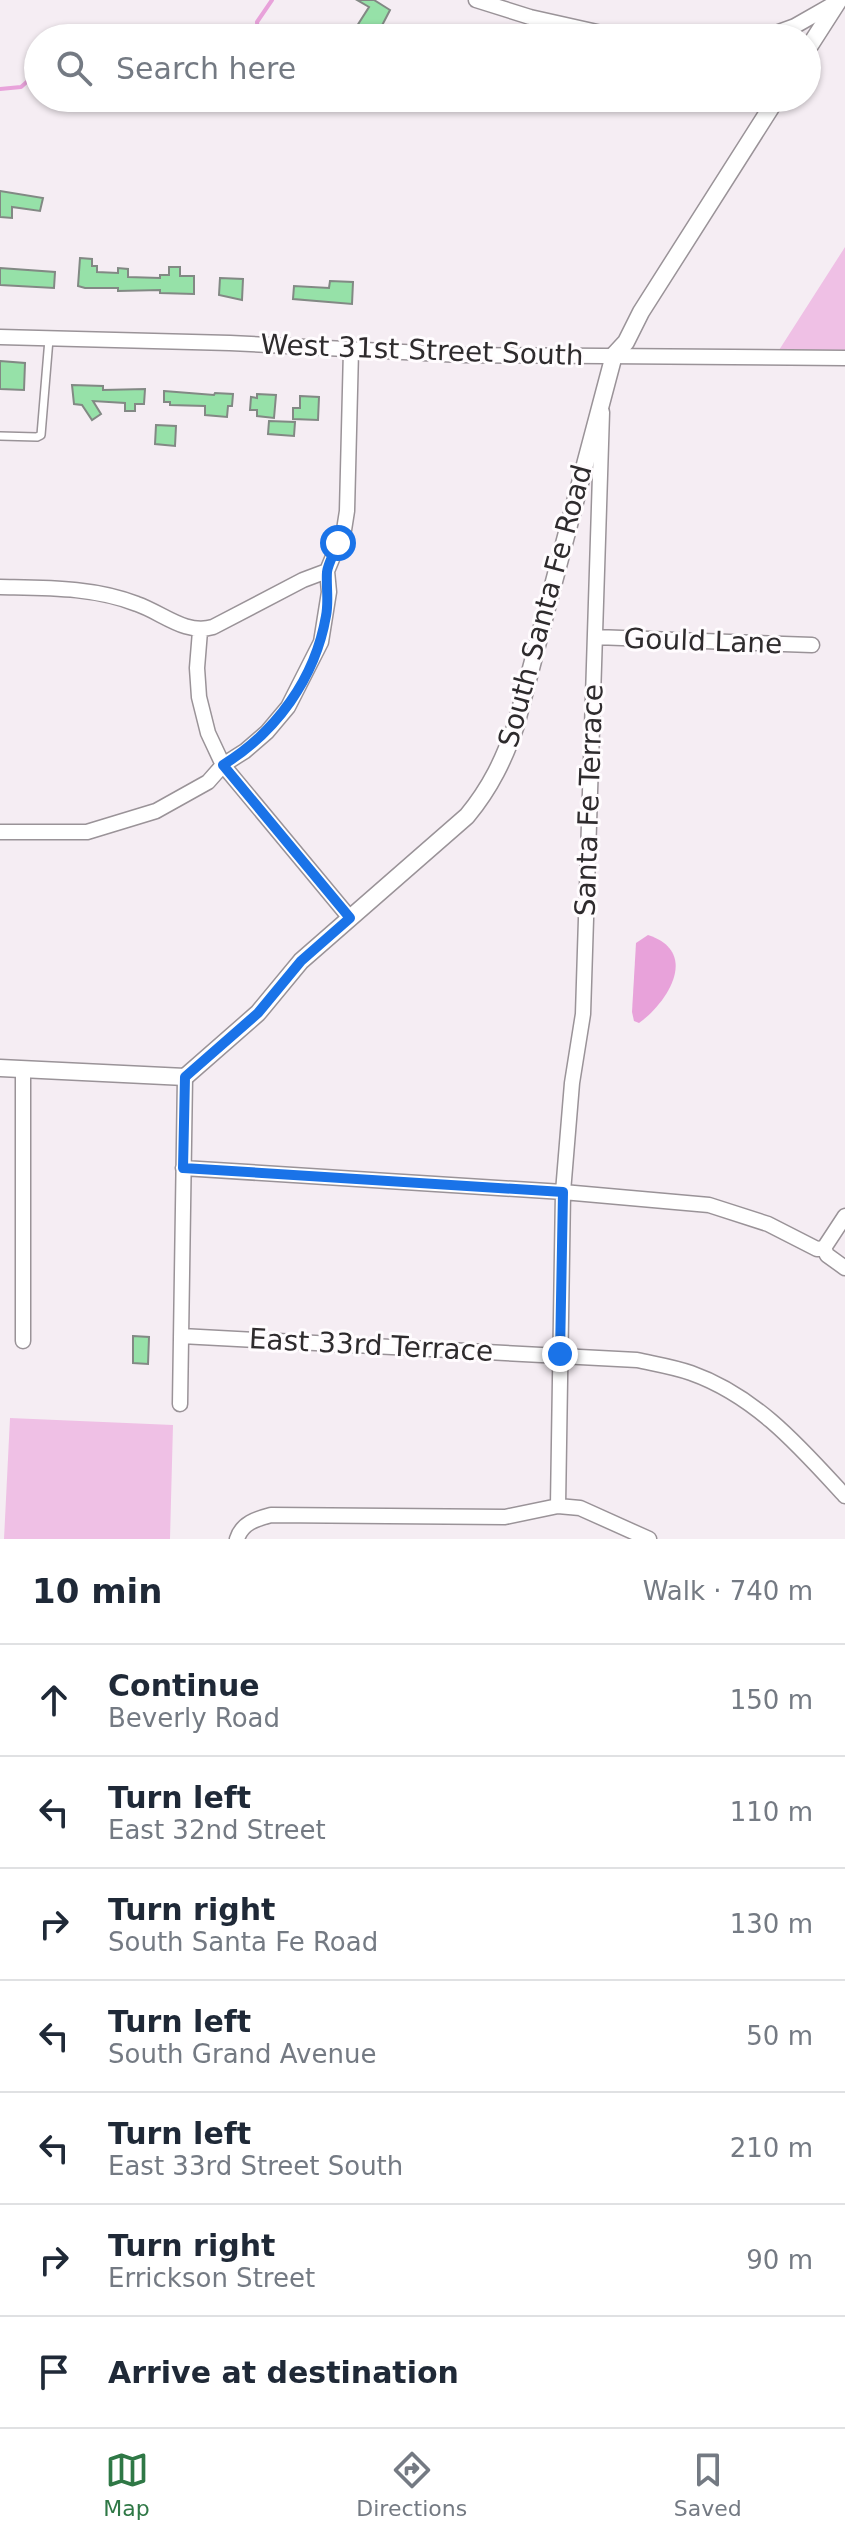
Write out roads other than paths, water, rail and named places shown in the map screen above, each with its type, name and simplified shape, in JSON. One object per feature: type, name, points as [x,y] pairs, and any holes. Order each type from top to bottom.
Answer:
[{"type":"street","points":[[476,0],[561,24]]},
{"type":"street","points":[[798,24],[838,1]]},
{"type":"street","points":[[821,28],[838,1]]},
{"type":"street","name":"South Santa Fe Road","points":[[185,1077],[258,1013],[301,961],[467,816],[485,794],[499,770],[520,711],[614,355],[626,342],[641,312],[768,112]]},
{"type":"street","name":"West 31st Street South","points":[[0,337],[461,355],[845,358]]},
{"type":"street","points":[[0,832],[87,832],[156,811],[208,782],[223,765],[267,732],[288,707],[321,642],[329,592],[327,571],[344,530],[351,350]]},
{"type":"street","name":"Santa Fe Terrace","points":[[558,1506],[563,1192],[572,1083],[583,1014],[602,408]]},
{"type":"street","points":[[0,587],[84,590],[134,602],[167,616],[187,629],[200,631],[327,571]]},
{"type":"street","points":[[200,631],[197,668],[199,697],[208,733],[223,765],[350,918]]},
{"type":"street","name":"Gould Lane","points":[[595,637],[812,645]]},
{"type":"street","points":[[0,1068],[185,1077],[180,1404]]},
{"type":"street","points":[[23,1069],[23,1341]]},
{"type":"street","points":[[183,1168],[563,1192],[709,1205],[768,1224],[817,1249],[824,1248],[845,1216]]},
{"type":"street","points":[[824,1248],[827,1255],[845,1268]]},
{"type":"street","name":"East 33rd Terrace","points":[[181,1336],[560,1354],[637,1360],[691,1373],[742,1398],[787,1432],[845,1496]]},
{"type":"street","points":[[240,1533],[251,1521],[271,1515],[505,1517],[558,1506],[580,1508],[649,1539]]},
{"type":"lane","points":[[0,436],[41,435],[49,338]]},
{"type":"waterway","points":[[257,24],[272,0]]},
{"type":"waterway","points":[[0,89],[24,84]]}]
